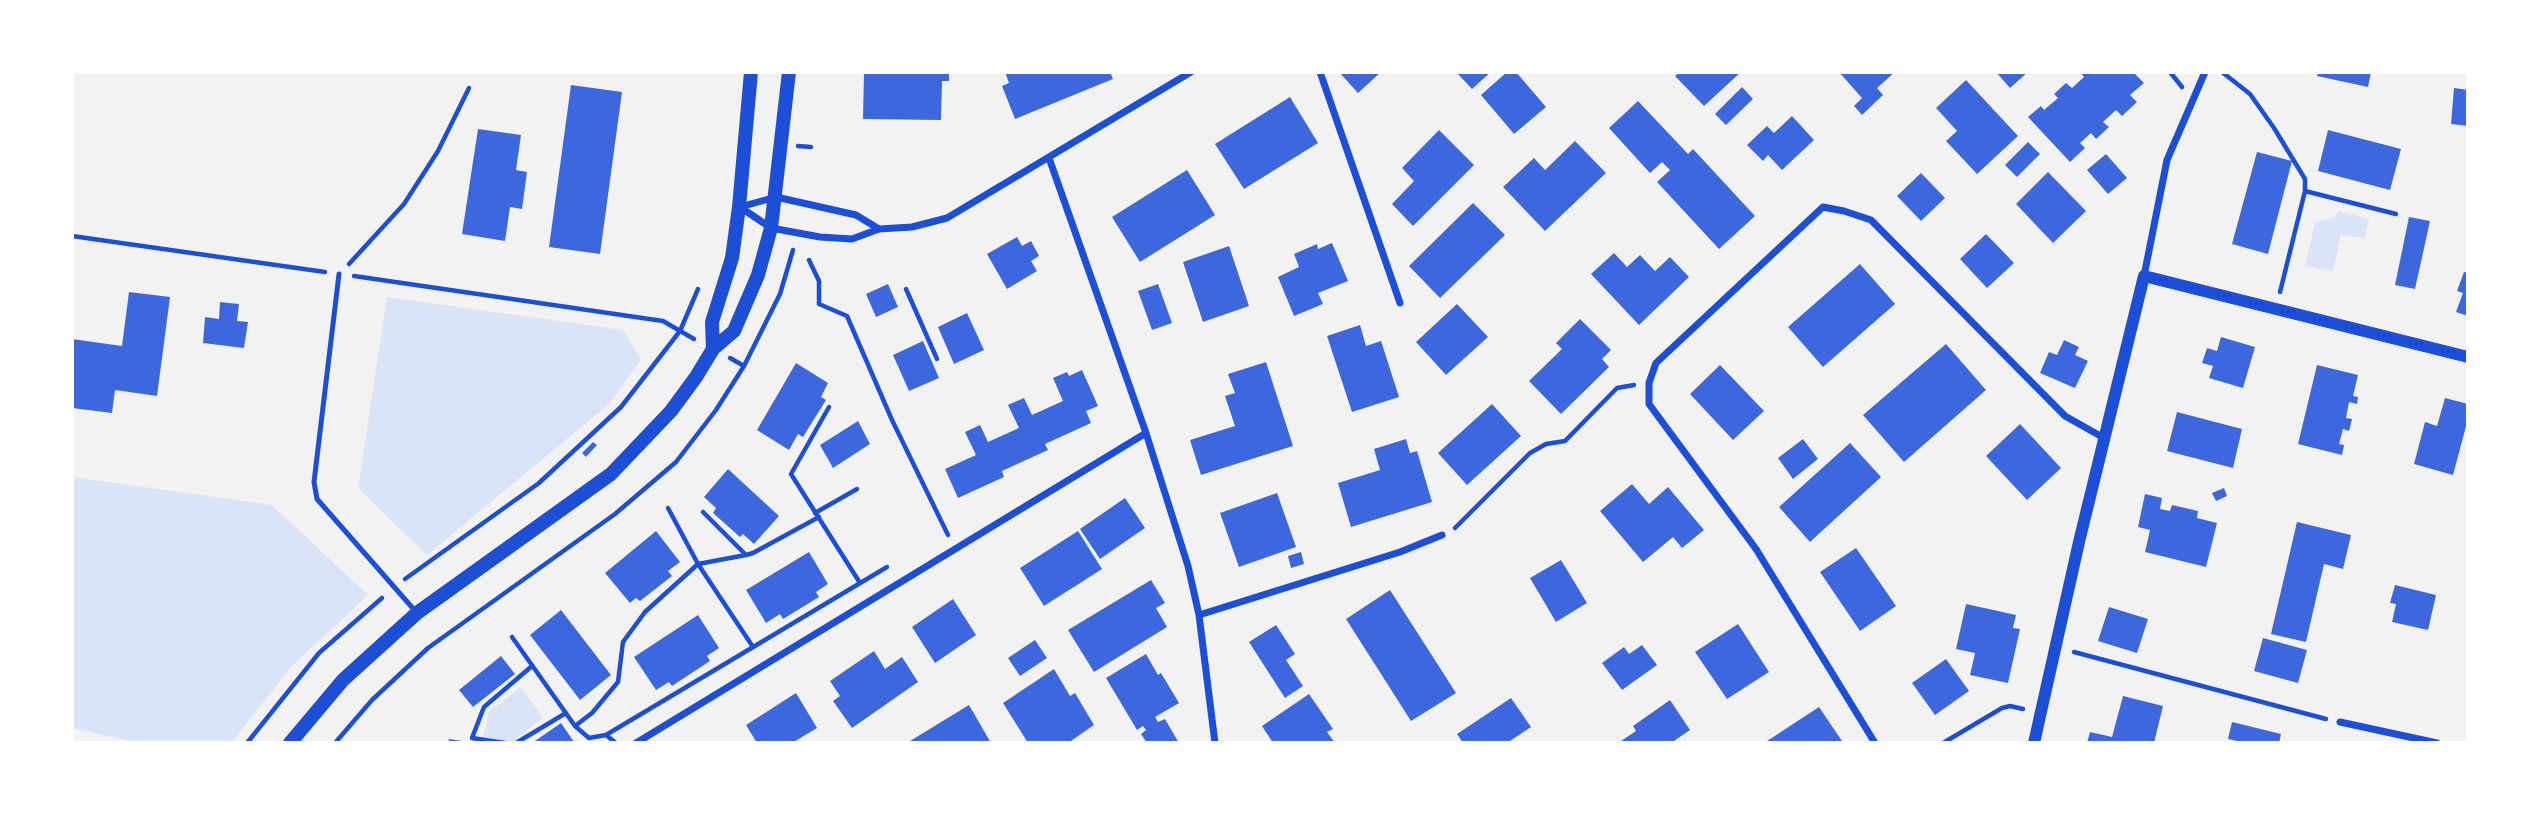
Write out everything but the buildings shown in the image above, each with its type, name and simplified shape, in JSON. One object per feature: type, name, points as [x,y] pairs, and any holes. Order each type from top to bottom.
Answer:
[{"type":"main road","points":[[713,349],[712,322],[732,258],[739,207],[751,72]]},
{"type":"main road","points":[[290,743],[343,680],[417,613],[611,474],[671,411],[713,349],[734,331],[758,275],[771,228],[789,72]]},
{"type":"street","points":[[739,207],[771,228],[820,237],[852,239],[879,229],[912,227],[947,218],[1191,72]]},
{"type":"street","points":[[1320,72],[1400,303]]},
{"type":"street","points":[[2034,743],[2144,276],[2167,160],[2204,72]]},
{"type":"street","points":[[1049,158],[1146,433],[1188,566],[1199,615],[1215,743]]},
{"type":"street","points":[[739,207],[776,198],[856,215],[879,229]]},
{"type":"street","points":[[1875,743],[1755,549],[1649,404],[1649,383],[1656,363],[1823,206],[1871,220],[2066,416],[2104,438]]},
{"type":"street","points":[[2144,276],[2468,356]]},
{"type":"street","points":[[636,743],[1146,433]]},
{"type":"street","points":[[1199,615],[1400,552],[1443,535]]},
{"type":"street","points":[[2340,722],[2437,743]]},
{"type":"lane","points":[[339,274],[314,482],[317,499],[417,613]]},
{"type":"path","points":[[2222,72],[2250,94],[2305,179],[2305,191],[2279,296]]},
{"type":"path","points":[[339,274],[404,204],[438,151],[469,88]]},
{"type":"path","points":[[2305,191],[2396,214]]},
{"type":"path","points":[[72,236],[663,321],[680,331]]},
{"type":"path","points":[[809,260],[819,281],[819,304],[847,316],[892,420],[955,548]]},
{"type":"path","points":[[247,743],[319,653],[394,587],[539,483],[621,407],[680,331],[699,288]]},
{"type":"path","points":[[906,289],[937,359]]},
{"type":"path","points":[[1443,535],[1456,528],[1530,453],[1546,444],[1565,442],[1617,387],[1649,383]]},
{"type":"path","points":[[828,407],[791,474],[871,599]]},
{"type":"path","points":[[575,726],[592,713],[618,682],[618,663],[623,642],[645,612],[698,564],[753,553],[858,489]]},
{"type":"path","points":[[668,508],[698,564],[753,647]]},
{"type":"path","points":[[703,512],[746,555]]},
{"type":"path","points":[[512,637],[575,726],[589,738],[606,735],[889,566]]},
{"type":"path","points":[[2055,648],[2340,722]]},
{"type":"path","points":[[505,743],[472,738],[484,707],[533,666]]},
{"type":"path","points":[[1943,743],[2002,708],[2010,706],[2029,710]]},
{"type":"path","points":[[516,743],[566,713]]},
{"type":"path","points":[[606,735],[616,743]]},
{"type":"shaded area","points":[[2338,211],[2369,219],[2365,238],[2341,235],[2333,271],[2305,266],[2315,223],[2335,217]]},
{"type":"shaded area","points":[[387,297],[623,330],[641,360],[609,404],[427,555],[358,488]]},
{"type":"shaded area","points":[[72,477],[272,505],[368,595],[291,667],[231,743],[140,743],[72,728]]},
{"type":"shaded area","points":[[521,687],[543,718],[512,742],[483,737],[489,712]]}]
